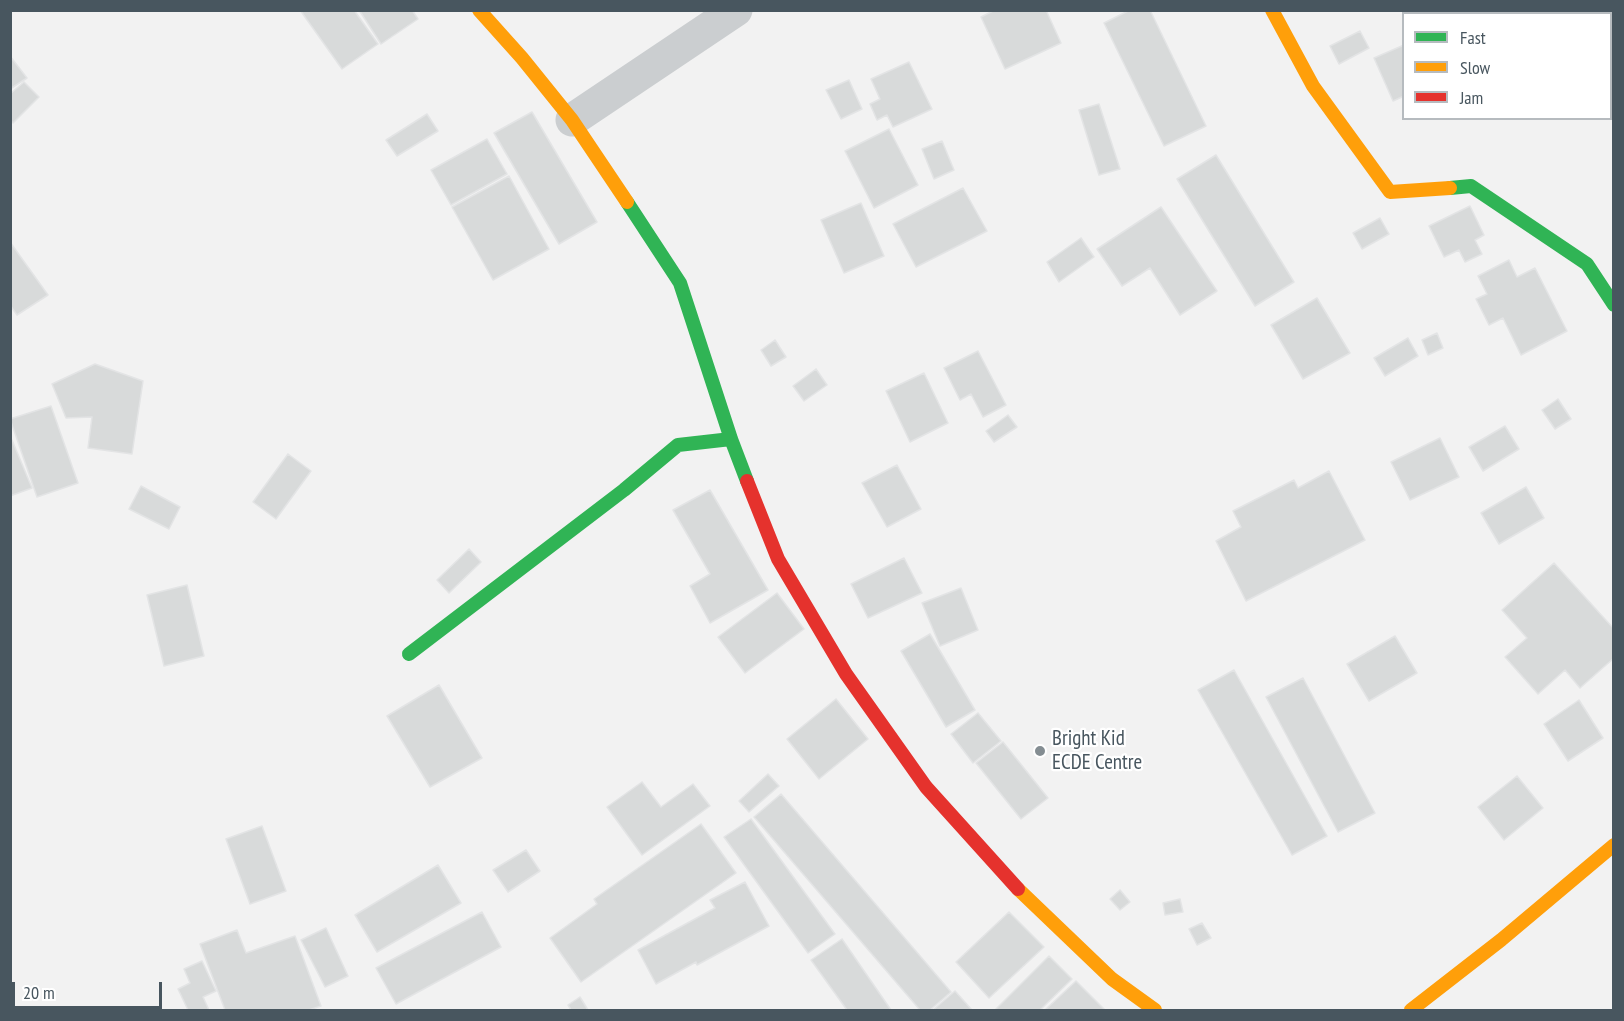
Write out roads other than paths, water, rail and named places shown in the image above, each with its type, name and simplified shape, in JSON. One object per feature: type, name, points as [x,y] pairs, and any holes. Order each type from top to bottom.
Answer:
[{"type":"street","points":[[479,10],[522,58],[572,120],[680,283],[731,439],[778,558],[846,674],[926,787],[1017,888],[1112,979],[1155,1011]]},
{"type":"street","points":[[572,120],[736,10]]},
{"type":"street","points":[[1272,10],[1313,86],[1390,192],[1471,186],[1587,264],[1614,305]]},
{"type":"street","points":[[409,654],[624,490],[678,445],[731,439]]},
{"type":"street","points":[[1411,1011],[1501,940],[1614,845]]},
{"type":"place","name":"Bright Kid ECDE Centre","points":[[1040,751]]}]
